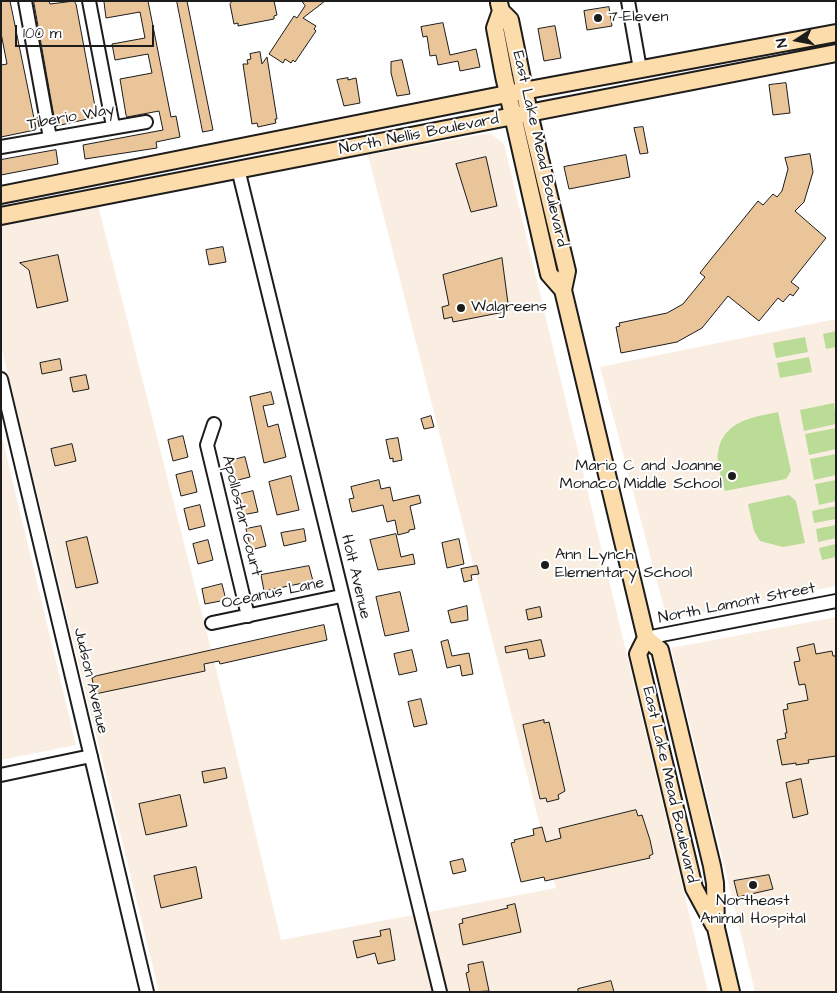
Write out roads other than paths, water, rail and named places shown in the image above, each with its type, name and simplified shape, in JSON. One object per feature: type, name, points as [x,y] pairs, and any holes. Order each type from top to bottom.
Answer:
[{"type":"main road","name":"East Lake Mead Boulevard","points":[[500,6],[510,20],[524,91],[567,271],[563,290],[646,638],[660,650],[704,834],[715,883],[716,928],[731,992]]},
{"type":"main road","name":"East Lake Mead Boulevard","points":[[500,6],[495,28],[507,94],[549,274],[563,290]]},
{"type":"main road","name":"North Nellis Boulevard","points":[[1,195],[507,94],[831,34]]},
{"type":"main road","points":[[746,72],[749,63],[754,59],[795,50],[831,34]]},
{"type":"main road","name":"North Nellis Boulevard","points":[[1,216],[836,53]]},
{"type":"main road","name":"East Lake Mead Boulevard","points":[[646,638],[638,654],[694,888],[716,928]]},
{"type":"main road","points":[[658,738],[674,760],[694,831],[704,834]]},
{"type":"street","points":[[25,1],[50,138]]},
{"type":"street","points":[[89,1],[113,126]]},
{"type":"street","points":[[628,1],[640,69]]},
{"type":"street","name":"Tiberio Way","points":[[1,147],[113,126],[146,122]]},
{"type":"street","name":"Holt Avenue","points":[[238,169],[328,528],[341,596],[440,992]]},
{"type":"street","name":"Judson Avenue","points":[[1,379],[147,992]]},
{"type":"street","name":"Apollostar Court","points":[[214,424],[207,445],[248,616]]},
{"type":"street","name":"Oceanus Lane","points":[[212,623],[341,596]]},
{"type":"street","name":"North Lamont Street","points":[[646,638],[836,601]]},
{"type":"street","points":[[1,775],[91,756]]},
{"type":"place","name":"7-Eleven","points":[[598,18]]},
{"type":"place","name":"Walgreens","points":[[461,308]]},
{"type":"place","name":"Mario C and Joanne Monaco Middle School","points":[[732,476]]},
{"type":"place","name":"Ann Lynch Elementary School","points":[[545,565]]},
{"type":"place","name":"Northeast Animal Hospital","points":[[753,885]]}]
